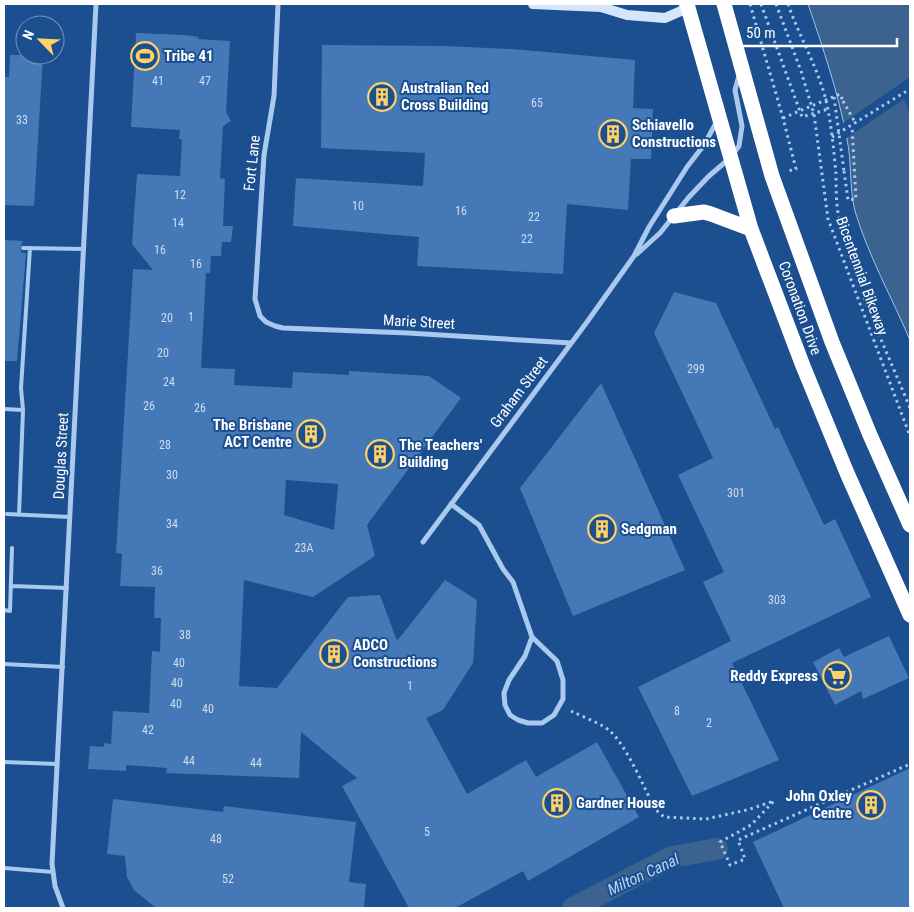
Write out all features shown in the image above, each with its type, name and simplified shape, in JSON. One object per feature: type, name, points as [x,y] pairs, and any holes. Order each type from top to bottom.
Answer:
[{"type":"highway","name":"Coronation Drive","points":[[687,4],[751,228],[803,366],[843,464],[910,615]]},
{"type":"highway","name":"Coronation Drive","points":[[724,4],[772,176],[832,342],[870,435],[910,524]]},
{"type":"highway","points":[[674,216],[704,212],[751,228]]},
{"type":"street","name":"Douglas Street","points":[[63,908],[55,886],[53,872],[96,4]]},
{"type":"street","name":"Fort Lane","points":[[266,322],[260,316],[255,298],[264,155],[274,102],[278,4]]},
{"type":"street","points":[[533,4],[601,7],[627,15],[665,18],[680,11],[687,4]]},
{"type":"street","points":[[601,7],[614,4]]},
{"type":"street","name":"Graham Street","points":[[634,256],[650,243],[700,185],[730,158],[739,146],[742,126],[735,90],[742,66]]},
{"type":"street","name":"Graham Street","points":[[423,542],[634,256],[648,227],[687,167],[704,145],[719,118]]},
{"type":"street","name":"Marie Street","points":[[266,322],[275,326],[296,330],[408,333],[571,343]]},
{"type":"street","points":[[451,504],[480,525],[503,569],[513,582],[532,637],[557,661],[563,680],[562,698],[554,715],[542,723],[528,723],[518,720],[510,716],[505,705],[504,693],[508,680],[525,656],[532,637]]},
{"type":"lane","points":[[23,248],[84,250]]},
{"type":"lane","points":[[19,515],[23,410],[21,388],[30,248]]},
{"type":"lane","points":[[4,409],[23,410]]},
{"type":"lane","points":[[7,514],[70,518]]},
{"type":"lane","points":[[4,610],[10,611],[12,548]]},
{"type":"lane","points":[[11,586],[67,588]]},
{"type":"lane","points":[[4,664],[63,667]]},
{"type":"lane","points":[[4,762],[58,764]]},
{"type":"lane","points":[[4,868],[53,872]]},
{"type":"path","points":[[750,4],[796,168],[786,172]]},
{"type":"path","points":[[761,4],[802,117],[828,109]]},
{"type":"path","name":"Bicentennial Bikeway","points":[[776,4],[801,71],[814,114],[828,218],[910,436]]},
{"type":"path","points":[[788,4],[795,24],[820,78],[828,109],[837,207],[850,259],[868,309],[910,408]]},
{"type":"path","points":[[832,137],[856,124],[910,89]]},
{"type":"path","points":[[783,118],[840,94],[856,124]]},
{"type":"path","points":[[834,97],[848,200],[856,199],[852,126]]},
{"type":"path","points":[[571,711],[608,729],[625,751],[656,810],[664,817],[706,819],[747,810],[774,801],[751,825],[720,842],[730,865],[744,859],[738,840],[910,764]]},
{"type":"water","points":[[808,4],[910,4],[910,340],[873,260],[855,211],[849,148],[830,70]]},
{"type":"pier","points":[[910,77],[910,114],[904,99],[845,139],[843,123]]},
{"type":"building","points":[[136,33],[184,35],[199,37],[198,39],[230,41],[226,112],[231,121],[223,126],[220,178],[225,179],[223,226],[233,226],[231,242],[222,242],[221,256],[211,256],[210,273],[206,273],[201,368],[235,369],[234,385],[292,388],[293,372],[349,375],[349,371],[429,376],[461,398],[367,525],[375,556],[313,597],[244,580],[239,686],[277,688],[348,597],[380,595],[397,641],[445,580],[477,600],[473,663],[443,710],[426,718],[467,794],[526,760],[536,777],[597,742],[639,817],[528,881],[523,871],[455,908],[409,908],[342,786],[357,778],[301,732],[299,778],[166,773],[167,768],[126,765],[126,771],[88,769],[90,746],[104,747],[104,743],[111,744],[113,711],[149,713],[152,651],[160,652],[161,618],[154,618],[155,587],[120,586],[122,554],[116,553],[133,269],[153,270],[132,244],[137,174],[180,176],[182,139],[179,139],[180,130],[131,127]],"holes":[[[286,480],[338,484],[334,530],[284,515]]]},
{"type":"building","points":[[322,45],[444,46],[512,49],[635,60],[633,108],[653,109],[651,159],[631,159],[628,210],[567,204],[563,274],[417,266],[419,237],[293,226],[296,178],[423,186],[425,153],[321,148]]},
{"type":"building","points":[[10,55],[15,55],[15,65],[42,65],[34,206],[4,205],[4,77],[9,77]]},
{"type":"building","points":[[4,240],[23,241],[20,249],[22,253],[26,253],[17,361],[4,361]]},
{"type":"building","points":[[674,292],[716,303],[775,429],[778,427],[824,525],[835,519],[871,597],[732,663],[779,760],[692,796],[638,687],[731,641],[703,582],[724,572],[678,475],[713,458],[654,333]]},
{"type":"building","name":"Sedgman","points":[[601,383],[685,570],[573,616],[520,488]]},
{"type":"building","points":[[889,636],[909,678],[863,699],[861,691],[835,705],[813,662],[839,648],[844,657]]},
{"type":"building","name":"John Oxley Centre","points":[[910,768],[910,908],[784,908],[753,842]]},
{"type":"building","points":[[113,799],[223,812],[224,806],[356,822],[349,882],[366,884],[364,908],[156,908],[134,890],[127,877],[125,856],[107,854]]},
{"type":"waterway","name":"Milton Canal","points":[[573,908],[672,857],[717,849]]},
{"type":"place","name":"Tribe 41","points":[[145,56]]},
{"type":"place","name":"Australian Red Cross Building","points":[[382,97]]},
{"type":"place","name":"Schiavello Constructions","points":[[613,134]]},
{"type":"place","name":"The Brisbane ACT Centre","points":[[311,434]]},
{"type":"place","name":"The Teachers' Building","points":[[380,454]]},
{"type":"place","name":"Sedgman","points":[[602,529]]},
{"type":"place","name":"ADCO Constructions","points":[[334,654]]},
{"type":"place","name":"Reddy Express","points":[[837,676]]},
{"type":"place","name":"Gardner House","points":[[557,803]]},
{"type":"place","name":"John Oxley Centre","points":[[871,805]]}]
